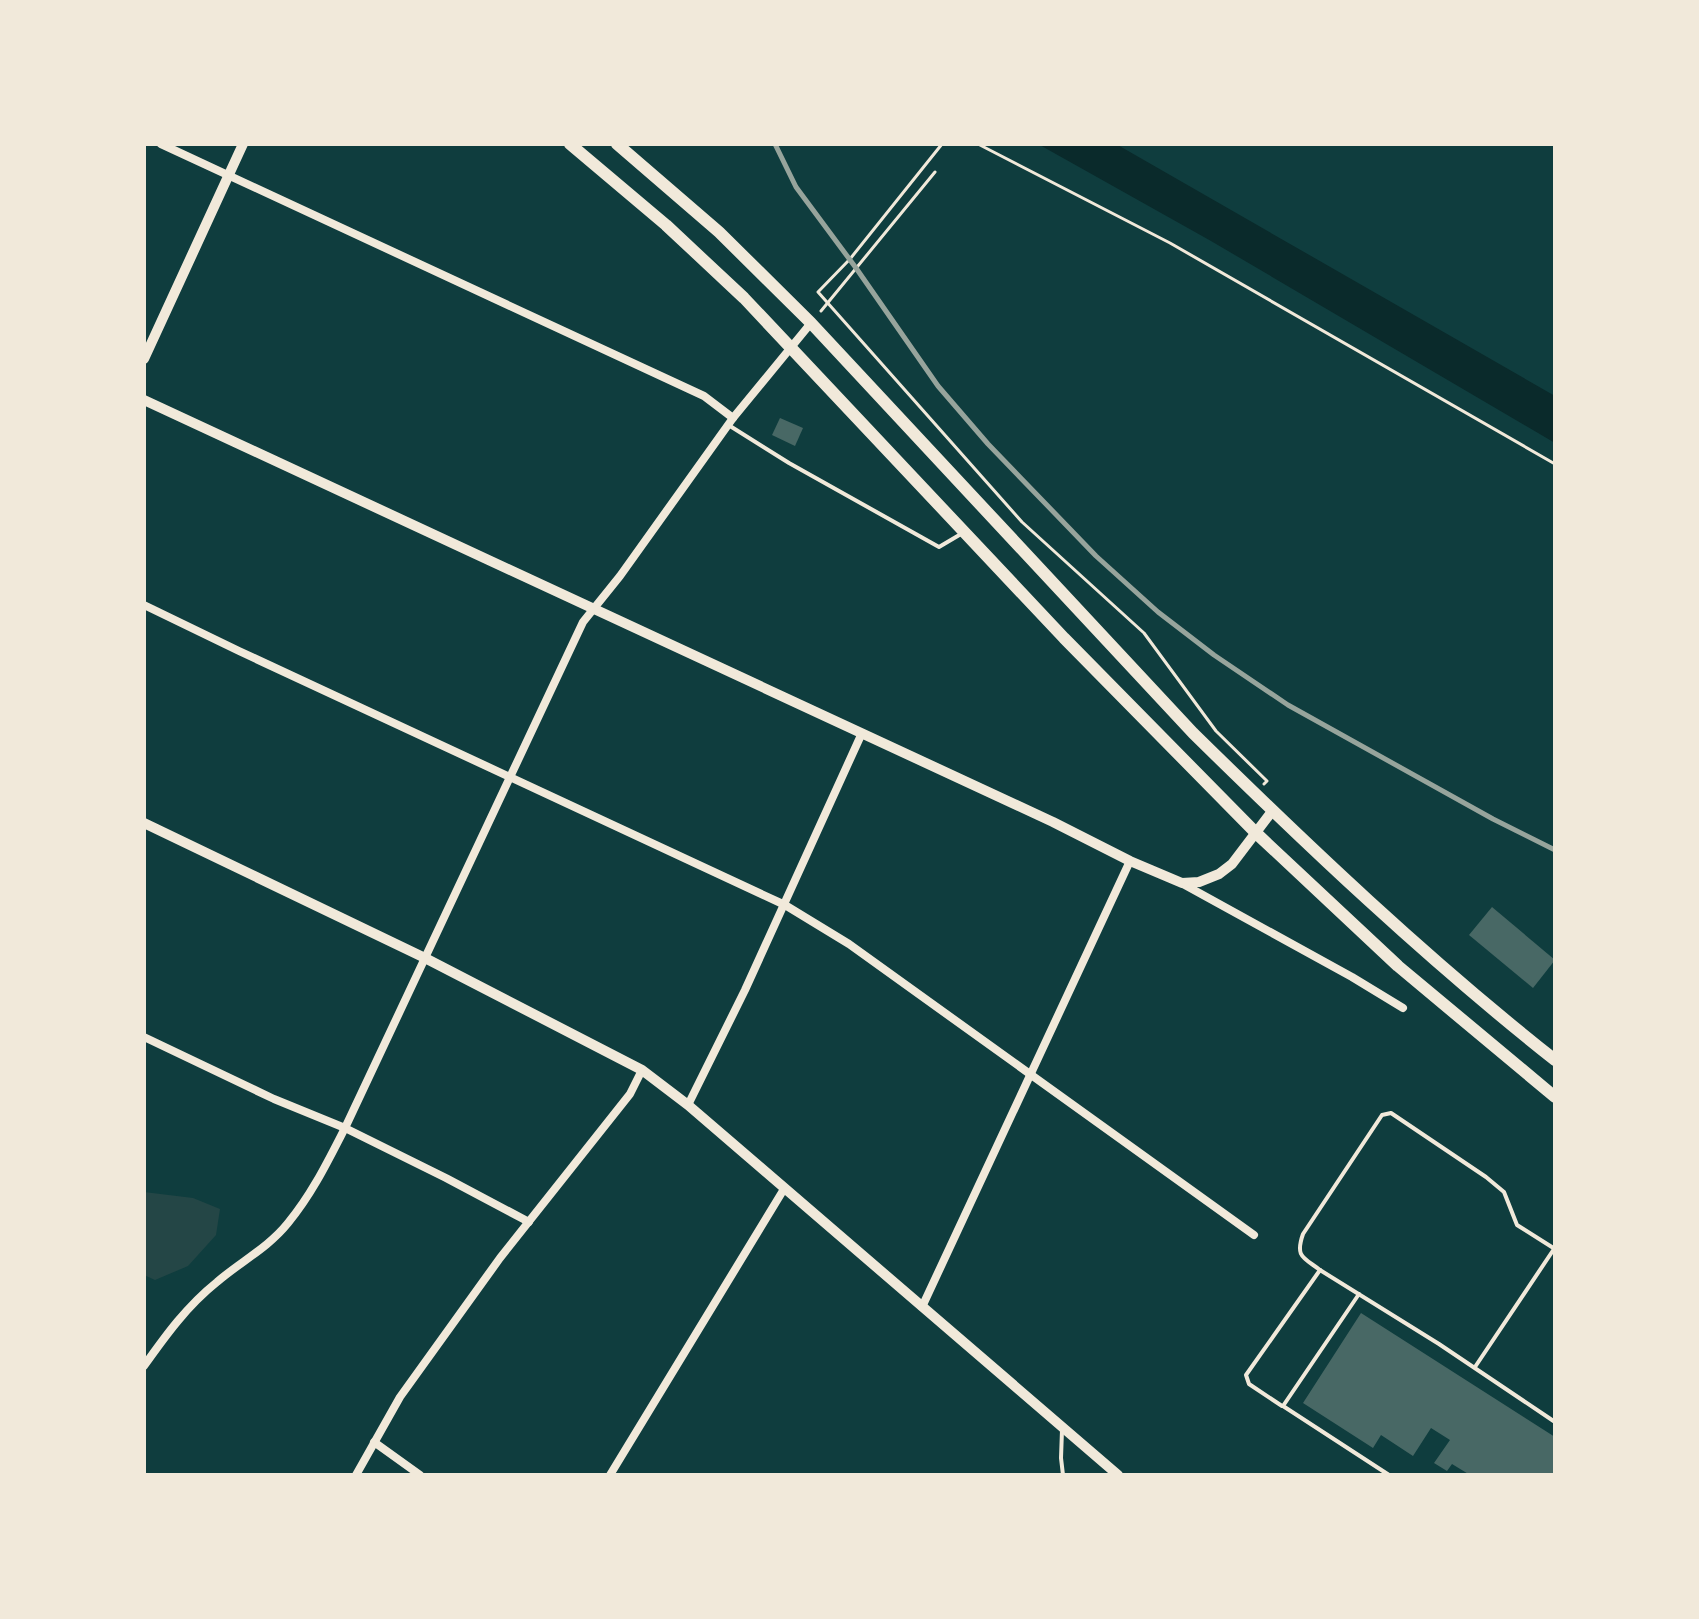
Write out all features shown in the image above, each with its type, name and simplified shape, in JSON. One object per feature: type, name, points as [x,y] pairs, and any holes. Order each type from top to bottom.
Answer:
[{"type":"main road","points":[[570,144],[666,225],[744,298],[1064,638],[1256,833],[1398,966],[1555,1097]]},
{"type":"main road","points":[[617,144],[719,232],[811,323],[1193,733],[1348,883],[1555,1060]]},
{"type":"street","points":[[161,144],[704,396],[730,422]]},
{"type":"street","points":[[144,359],[243,144]]},
{"type":"street","points":[[144,1366],[192,1304],[260,1251],[287,1225],[318,1180],[583,622],[620,576],[730,422],[811,323]]},
{"type":"street","points":[[144,400],[1182,883],[1403,1008]]},
{"type":"street","points":[[144,605],[785,905],[849,944],[1254,1235]]},
{"type":"street","points":[[688,1105],[785,905],[862,733]]},
{"type":"street","points":[[1182,883],[1199,882],[1219,874],[1232,864],[1273,810]]},
{"type":"street","points":[[144,823],[425,958],[642,1070],[688,1105],[1118,1475]]},
{"type":"street","points":[[922,1307],[1130,861]]},
{"type":"street","points":[[144,1037],[274,1099],[345,1128],[529,1222]]},
{"type":"street","points":[[356,1475],[400,1397],[500,1258],[630,1094],[642,1070]]},
{"type":"street","points":[[610,1475],[784,1189]]},
{"type":"street","points":[[374,1442],[420,1475]]},
{"type":"lane","points":[[730,422],[789,463],[939,547],[965,531]]},
{"type":"lane","points":[[1475,1367],[1555,1248],[1517,1225],[1504,1192],[1486,1177],[1391,1113],[1382,1115],[1303,1234],[1298,1247],[1302,1256],[1555,1422]]},
{"type":"lane","points":[[1320,1270],[1246,1375],[1249,1384],[1389,1475]]},
{"type":"lane","points":[[1283,1406],[1359,1294]]},
{"type":"lane","points":[[1062,1428],[1063,1475]]},
{"type":"path","points":[[942,144],[850,259],[818,292],[1022,522],[1144,633],[1216,731],[1267,781],[1254,792]]},
{"type":"path","points":[[978,144],[1170,243],[1555,464]]},
{"type":"path","points":[[811,323],[935,172]]},
{"type":"shaded area","points":[[1038,144],[1116,144],[1555,396],[1555,443],[1211,241]]},
{"type":"shaded area","points":[[144,1192],[193,1198],[220,1209],[216,1235],[188,1266],[155,1280],[144,1275]]},
{"type":"building","points":[[780,418],[803,428],[795,446],[772,435]]},
{"type":"building","points":[[1492,907],[1555,960],[1533,988],[1469,935]]},
{"type":"building","points":[[1361,1313],[1555,1437],[1555,1475],[1470,1475],[1452,1464],[1447,1471],[1434,1463],[1450,1440],[1431,1428],[1413,1456],[1381,1435],[1373,1448],[1303,1403]]},
{"type":"railway","points":[[775,144],[796,187],[938,386],[988,444],[1096,556],[1158,612],[1288,705],[1555,850]]}]
